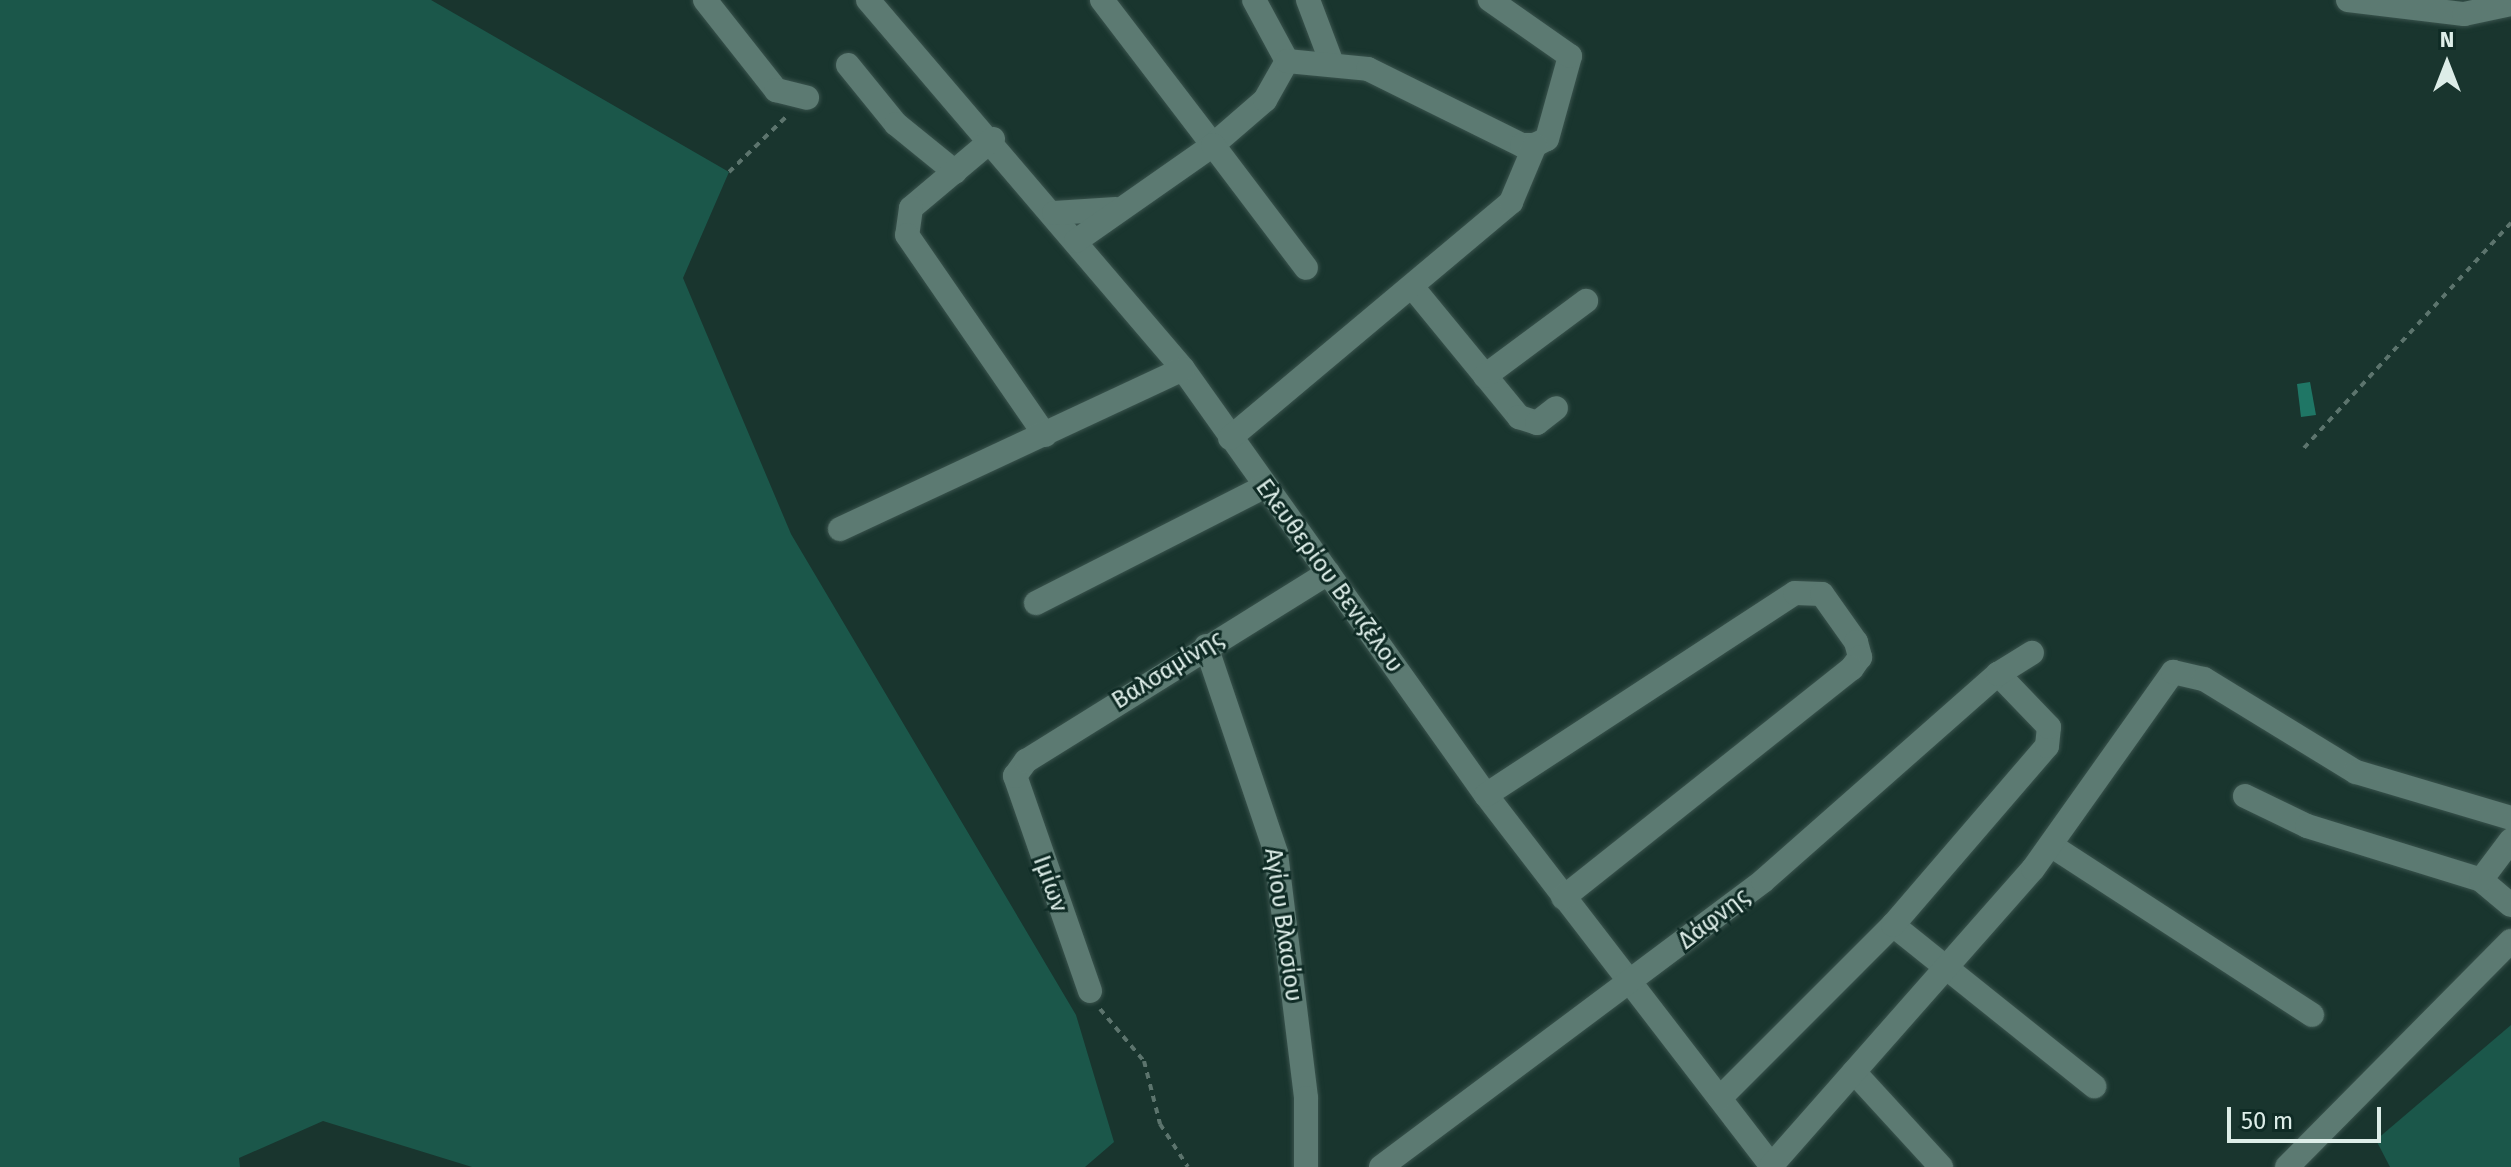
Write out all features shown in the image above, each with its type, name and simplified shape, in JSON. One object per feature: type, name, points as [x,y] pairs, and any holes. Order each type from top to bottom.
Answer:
[{"type":"street","points":[[705,0],[776,90],[807,98]]},
{"type":"street","name":"Ελευθερίου Βενιζέλου","points":[[868,0],[993,139],[1183,369],[1486,795],[1772,1166]]},
{"type":"street","points":[[1102,0],[1306,268]]},
{"type":"street","points":[[1254,0],[1287,61]]},
{"type":"street","points":[[1308,0],[1331,61]]},
{"type":"street","points":[[1287,61],[1331,61],[1417,89],[1514,141],[1535,145],[1547,139],[1570,56],[1490,0]]},
{"type":"street","points":[[2348,0],[2464,14],[2511,4]]},
{"type":"street","points":[[1076,241],[1116,209],[1213,145],[1265,100],[1287,61]]},
{"type":"street","points":[[848,65],[896,124],[955,172]]},
{"type":"street","points":[[993,139],[911,208],[907,235],[1045,435]]},
{"type":"street","points":[[1230,438],[1414,289],[1511,202],[1535,145]]},
{"type":"street","points":[[1054,213],[1116,209]]},
{"type":"street","points":[[1414,289],[1519,417],[1537,423],[1556,408]]},
{"type":"street","points":[[1485,376],[1586,301]]},
{"type":"street","points":[[840,529],[1183,369]]},
{"type":"street","points":[[1036,603],[1264,487]]},
{"type":"street","name":"Βαλσαμίνης","points":[[1015,776],[1026,761],[1206,646],[1328,573]]},
{"type":"street","points":[[1486,795],[1795,593],[1822,594],[1856,642],[1860,657],[1852,668],[1563,898]]},
{"type":"street","name":"Αγίου Βλασίου","points":[[1206,646],[1276,853],[1306,1098],[1306,1167]]},
{"type":"street","name":"Δάφνης","points":[[1381,1167],[1633,982],[1763,881],[1998,674],[2032,653]]},
{"type":"street","points":[[1772,1166],[2052,846],[2173,672],[2185,670],[2356,772],[2511,818]]},
{"type":"street","points":[[1720,1098],[1893,925],[2047,746],[2049,727],[1998,674]]},
{"type":"street","name":"Ιμίων","points":[[1015,776],[1090,991]]},
{"type":"street","points":[[2245,796],[2307,826],[2481,880],[2511,905]]},
{"type":"street","points":[[2481,880],[2511,840]]},
{"type":"street","points":[[2052,846],[2312,1015]]},
{"type":"street","points":[[1893,925],[2094,1086]]},
{"type":"street","points":[[2287,1167],[2511,941]]},
{"type":"street","points":[[1854,1072],[1941,1167]]},
{"type":"path","points":[[2304,448],[2511,223]]},
{"type":"path","points":[[1090,991],[1144,1061],[1160,1124],[1188,1167]]},
{"type":"shaded area","points":[[0,0],[431,0],[729,172],[683,278],[791,534],[1076,1015],[1114,1142],[1085,1167],[472,1167],[323,1121],[239,1158],[240,1167],[0,1167]]},
{"type":"shaded area","points":[[2310,382],[2316,415],[2301,417],[2297,384]]},
{"type":"shaded area","points":[[2511,1025],[2511,1167],[2390,1167],[2376,1140]]}]
